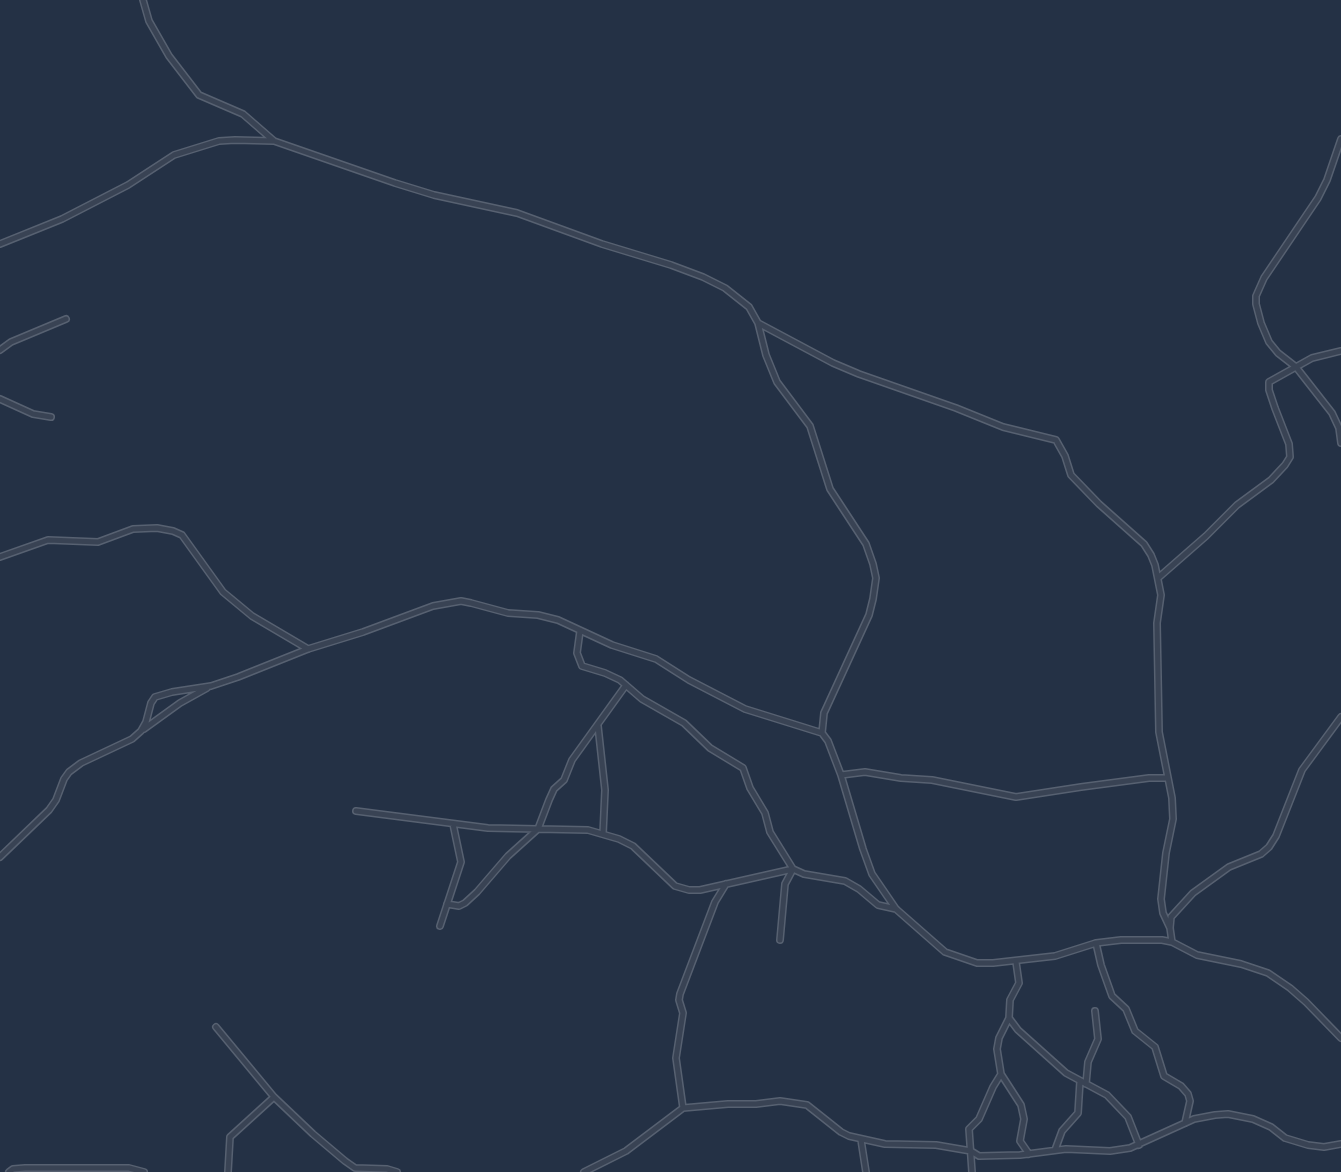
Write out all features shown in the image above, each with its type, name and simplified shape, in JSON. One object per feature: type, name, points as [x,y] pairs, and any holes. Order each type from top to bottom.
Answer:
[{"type":"street","points":[[143,0],[149,21],[169,56],[199,95],[243,114],[274,141]]},
{"type":"street","points":[[1341,139],[1339,151],[1318,198],[1264,278],[1256,296],[1261,323],[1269,342],[1278,353],[1296,367],[1336,420],[1341,443]]},
{"type":"street","points":[[0,244],[62,219],[128,185],[174,155],[219,141],[274,141],[434,195],[518,213],[602,244],[703,277],[740,298],[749,307],[758,323],[766,356],[777,382],[810,426],[830,489],[866,544],[874,571],[873,599],[869,615],[824,713],[822,733]]},
{"type":"street","points":[[0,350],[11,342],[66,319]]},
{"type":"street","points":[[758,323],[833,363],[859,374],[1003,427],[1056,440],[1065,456],[1071,475],[1143,544],[1151,555],[1161,595],[1157,623],[1159,732],[1172,798],[1173,819],[1166,853],[1161,899],[1172,942]]},
{"type":"street","points":[[1158,578],[1237,505],[1271,480],[1290,457],[1290,444],[1268,385],[1273,378],[1312,358],[1341,351]]},
{"type":"street","points":[[0,399],[33,414],[51,417]]},
{"type":"street","points":[[0,557],[48,540],[98,542],[133,529],[157,528],[174,531],[182,535],[223,592],[252,616],[308,649]]},
{"type":"street","points":[[141,731],[155,697],[211,686],[248,674],[308,649],[363,632],[433,606],[461,602],[508,613],[545,616],[612,645],[656,659],[689,680],[745,709],[822,733],[828,741],[841,775],[856,830],[872,874],[896,909],[945,952],[977,963],[1016,962],[1055,956],[1096,943],[1154,939],[1172,942],[1197,955],[1241,964],[1268,973],[1298,995],[1341,1038]]},
{"type":"street","points":[[580,631],[577,653],[580,664],[612,675],[651,705],[684,723],[711,748],[742,768],[750,788],[765,813],[770,832],[793,869],[804,874],[845,881],[878,905],[896,909]]},
{"type":"street","points":[[447,904],[459,906],[465,903],[508,856],[538,829],[552,792],[564,780],[576,755],[626,685]]},
{"type":"street","points":[[1,856],[49,810],[69,772],[123,744],[180,703],[211,686]]},
{"type":"street","points":[[1170,928],[1174,912],[1193,893],[1229,867],[1261,854],[1269,847],[1276,836],[1302,770],[1341,717]]},
{"type":"street","points":[[598,726],[605,790],[603,834]]},
{"type":"street","points":[[841,775],[865,772],[932,780],[1016,797],[1149,778],[1168,778]]},
{"type":"street","points":[[356,811],[515,830],[573,828],[603,834],[633,846],[682,890],[700,890],[793,869]]},
{"type":"street","points":[[440,926],[461,862],[453,824]]},
{"type":"street","points":[[780,940],[785,884],[793,869]]},
{"type":"street","points":[[682,1108],[676,1058],[683,1013],[680,994],[712,908],[726,884]]},
{"type":"street","points":[[1096,943],[1112,996],[1126,1009],[1135,1031],[1155,1047],[1164,1076],[1181,1086],[1188,1094],[1190,1101],[1185,1123]]},
{"type":"street","points":[[1016,962],[1019,983],[1011,1000],[1009,1018],[997,1044],[1001,1074],[1020,1105],[1024,1119],[1020,1141],[1029,1154]]},
{"type":"street","points":[[1055,1150],[1062,1131],[1078,1113],[1088,1062],[1098,1039],[1095,1011]]},
{"type":"street","points":[[1009,1018],[1018,1030],[1060,1068],[1107,1095],[1124,1112],[1139,1145]]},
{"type":"street","points":[[216,1027],[274,1097],[313,1134],[355,1168],[387,1169],[397,1172]]},
{"type":"street","points":[[972,1172],[969,1130],[979,1119],[1001,1074]]},
{"type":"street","points":[[228,1172],[230,1137],[274,1097]]},
{"type":"street","points":[[584,1172],[626,1151],[682,1108],[780,1101],[801,1102],[815,1110],[841,1132],[861,1140],[885,1144],[936,1145],[971,1151],[979,1156],[1029,1154],[1055,1150],[1110,1151],[1139,1145],[1205,1116],[1227,1114],[1263,1122],[1285,1138],[1308,1145],[1324,1147],[1341,1144]]},
{"type":"street","points":[[861,1140],[866,1172]]},
{"type":"street","points":[[9,1172],[13,1169],[25,1168],[129,1168],[144,1172]]}]
